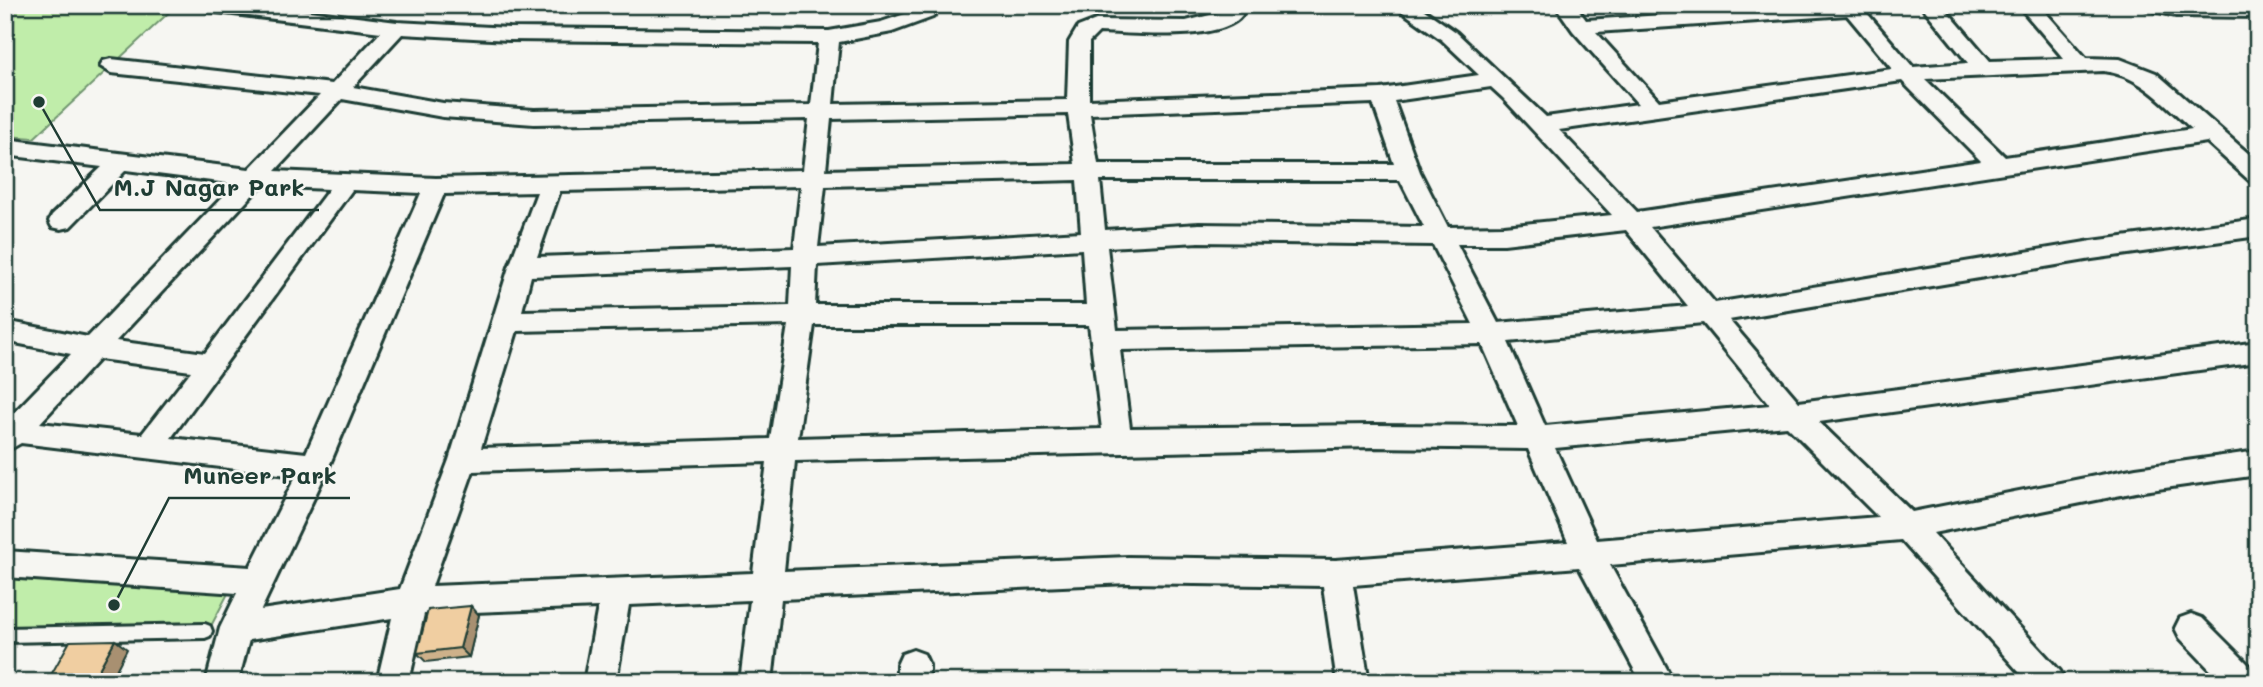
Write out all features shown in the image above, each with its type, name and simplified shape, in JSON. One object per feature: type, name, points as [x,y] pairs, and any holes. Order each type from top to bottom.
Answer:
[{"type":"street","points":[[208,5],[397,28],[509,34],[830,37],[885,28],[926,13]]},
{"type":"street","points":[[341,22],[358,5]]},
{"type":"street","points":[[1117,440],[1088,172],[1078,107],[1079,42],[1085,31],[1096,26],[1210,23],[1232,15],[1232,5]]},
{"type":"street","points":[[1403,5],[1449,36],[1497,79],[1632,220],[1793,414],[1906,526],[2049,682]]},
{"type":"street","points":[[1565,5],[1580,27],[1654,109]]},
{"type":"street","points":[[1931,5],[1984,68]]},
{"type":"street","points":[[2028,5],[2079,63]]},
{"type":"street","points":[[2153,5],[2176,10],[2258,11]]},
{"type":"street","points":[[1580,27],[1850,7],[1907,74],[1998,164]]},
{"type":"street","points":[[10,436],[254,178],[340,92],[397,28]]},
{"type":"street","points":[[756,682],[782,452],[802,315],[805,257],[813,179],[824,111],[830,37]]},
{"type":"street","points":[[1541,125],[1907,74],[2079,63],[2120,66],[2148,78],[2211,134],[2252,164]]},
{"type":"street","points":[[111,66],[340,92],[443,110],[491,115],[1078,107],[1381,96],[1497,79]]},
{"type":"street","points":[[1381,96],[1408,172],[1491,334],[1588,554],[1658,682]]},
{"type":"street","points":[[521,267],[805,257],[1199,233],[1359,237],[1504,235],[1632,220],[2211,134]]},
{"type":"street","points":[[9,151],[254,178],[436,186],[1088,172],[1408,172]]},
{"type":"street","points":[[61,221],[119,163]]},
{"type":"street","points":[[149,446],[213,364],[345,182]]},
{"type":"street","points":[[393,682],[411,601],[463,460],[508,321],[521,267],[551,185]]},
{"type":"street","points":[[222,682],[220,630],[258,581],[316,466],[436,186]]},
{"type":"street","points":[[508,321],[802,315],[1103,327],[1491,334],[1711,313],[2092,250],[2258,227]]},
{"type":"street","points":[[5,331],[92,348],[213,364]]},
{"type":"street","points":[[463,460],[1117,440],[1373,436],[1536,438],[1793,414],[2258,352]]},
{"type":"street","points":[[10,436],[149,446],[316,466]]},
{"type":"street","points":[[220,630],[411,601],[767,588],[1128,570],[1336,573],[1588,554],[1906,526],[2136,480],[2258,463]]},
{"type":"street","points":[[5,564],[258,581]]},
{"type":"street","points":[[1336,573],[1353,682]]},
{"type":"street","points":[[600,682],[616,593]]},
{"type":"street","points":[[2191,628],[2244,682]]},
{"type":"lane","points":[[5,635],[220,630]]},
{"type":"green space","points":[[14,5],[177,5],[34,138],[5,136],[5,13]]},
{"type":"green space","points":[[5,567],[233,584],[211,626],[5,630]]},
{"type":"building","points":[[471,606],[460,648],[417,653],[428,610]]},
{"type":"building","points":[[115,640],[92,682],[47,682],[70,641]]},
{"type":"building","points":[[376,676],[374,682],[315,682],[315,681]]},
{"type":"place","name":"M.J Nagar Park","points":[[39,102]]},
{"type":"place","name":"Muneer Park","points":[[114,605]]}]
